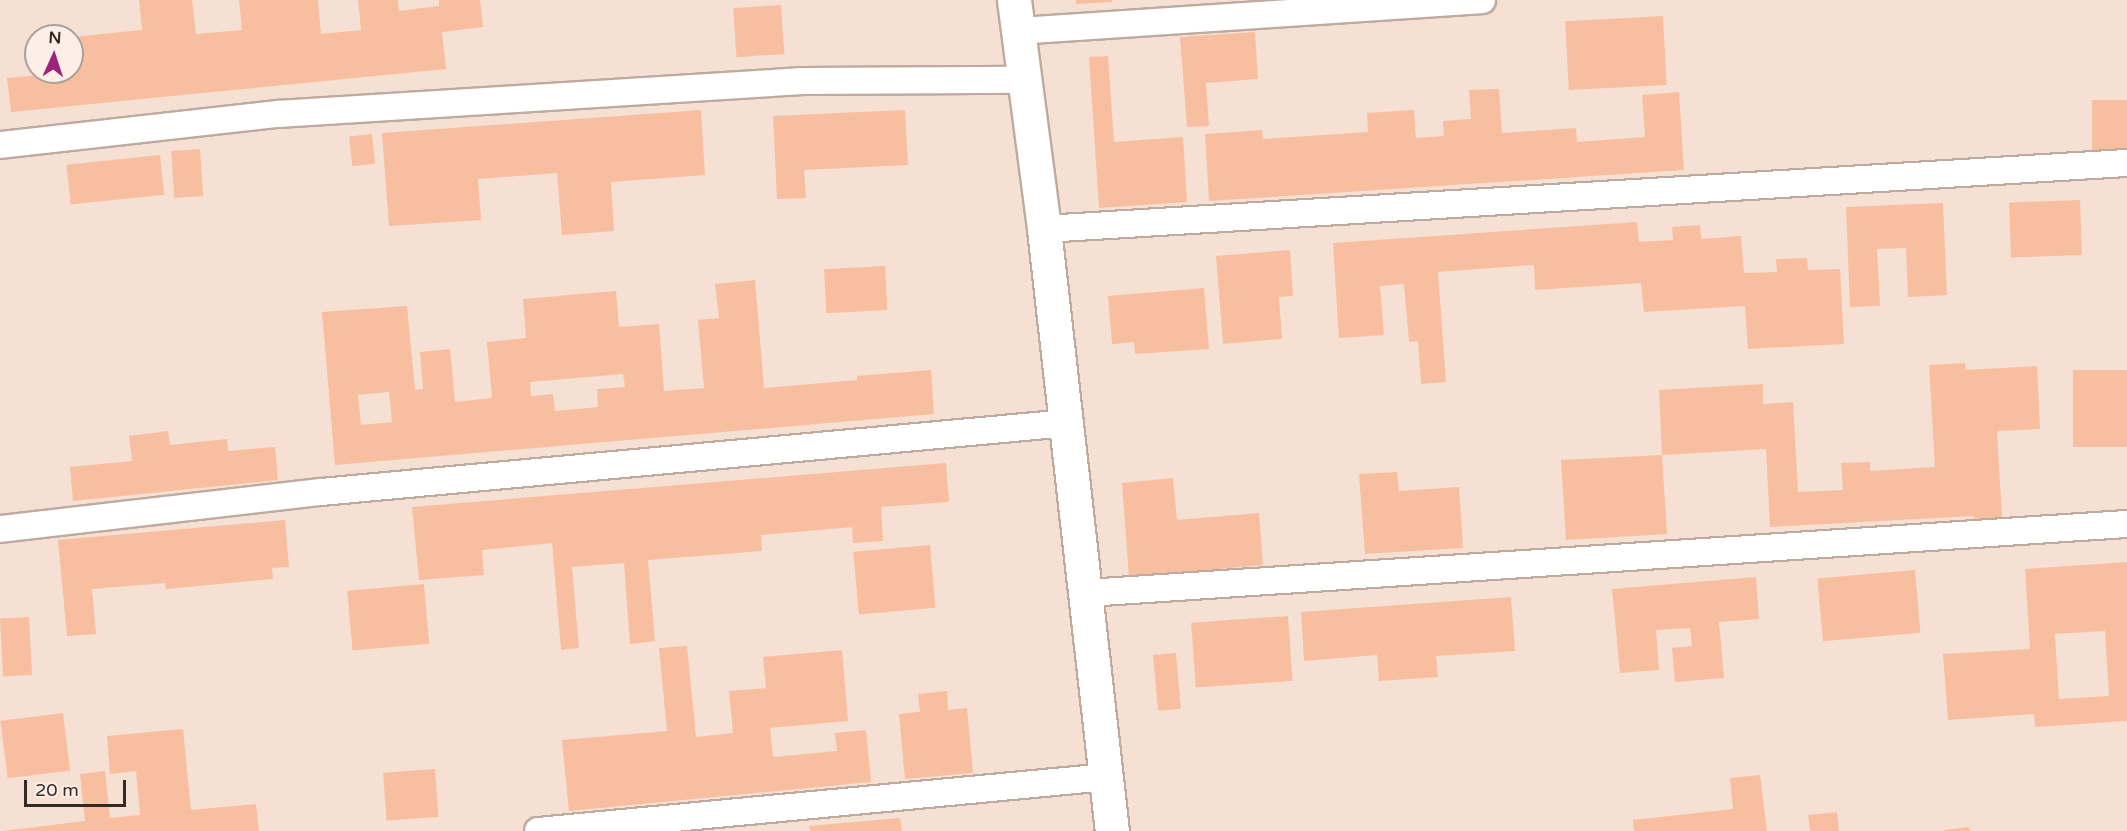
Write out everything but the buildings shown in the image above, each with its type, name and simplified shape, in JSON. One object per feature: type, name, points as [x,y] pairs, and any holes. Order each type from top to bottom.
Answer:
[{"type":"street","points":[[1112,831],[1067,423],[1016,16],[1482,0]]},
{"type":"street","points":[[0,145],[278,114],[803,81],[1025,80]]},
{"type":"street","points":[[1044,229],[2127,163]]},
{"type":"street","points":[[0,529],[333,491],[1067,423]]},
{"type":"street","points":[[1087,593],[2127,524]]},
{"type":"street","points":[[538,831],[1107,777]]}]
